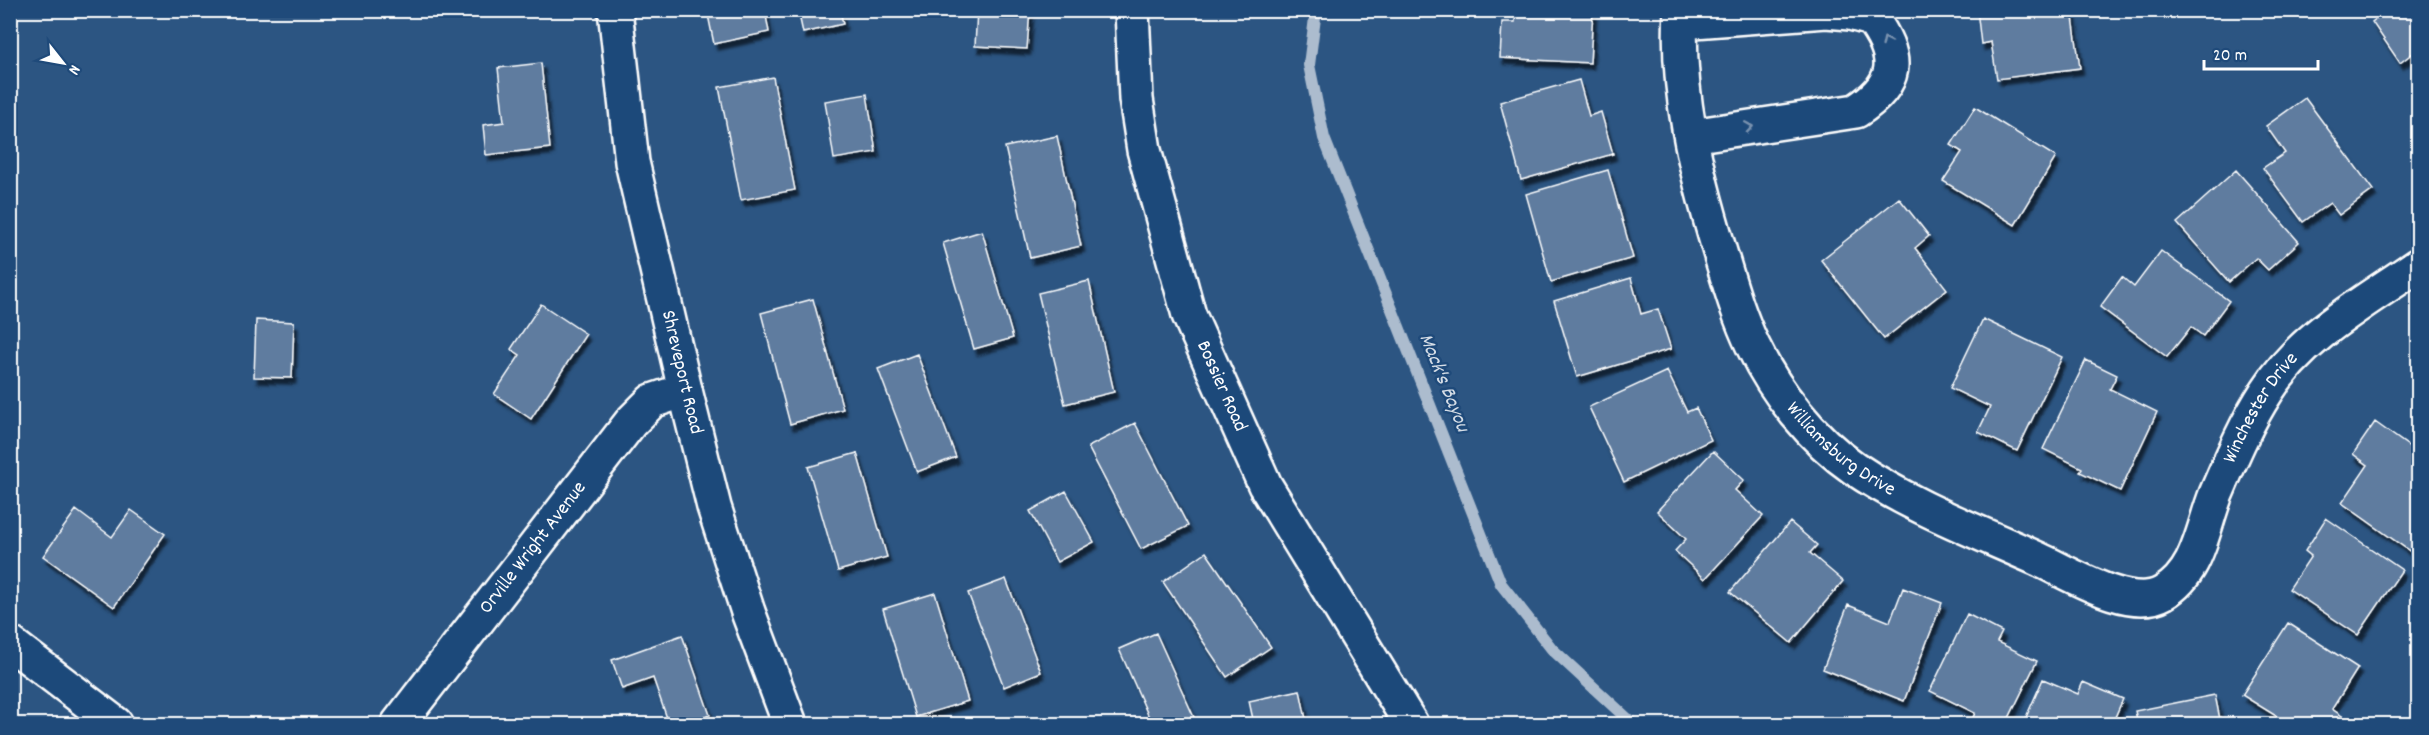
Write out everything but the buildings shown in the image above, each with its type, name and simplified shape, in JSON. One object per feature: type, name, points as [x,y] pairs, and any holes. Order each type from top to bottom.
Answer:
[{"type":"street","name":"Shreveport Road","points":[[615,10],[632,162],[685,390],[714,507],[748,612],[790,724]]},
{"type":"street","name":"Bossier Road","points":[[1132,10],[1136,99],[1144,150],[1189,315],[1265,485],[1411,724]]},
{"type":"street","name":"Williamsburg Drive","points":[[1691,136],[1856,111],[1879,97],[1890,76],[1890,50],[1872,20],[1850,13],[1826,11],[1681,16],[1684,89],[1691,136],[1716,239],[1735,302],[1754,348],[1780,392],[1817,437],[1853,468],[1924,507],[2116,596],[2161,595]]},
{"type":"street","name":"Winchester Drive","points":[[2161,595],[2179,580],[2194,560],[2214,498],[2247,425],[2267,390],[2291,359],[2318,335],[2418,265]]},
{"type":"street","name":"Orville Wright Avenue","points":[[398,724],[632,422],[652,401],[685,390]]},
{"type":"street","points":[[10,643],[116,724]]},
{"type":"waterway","name":"Mack's Bayou","points":[[1316,10],[1309,65],[1324,138],[1501,584],[1552,649],[1633,724]]}]
